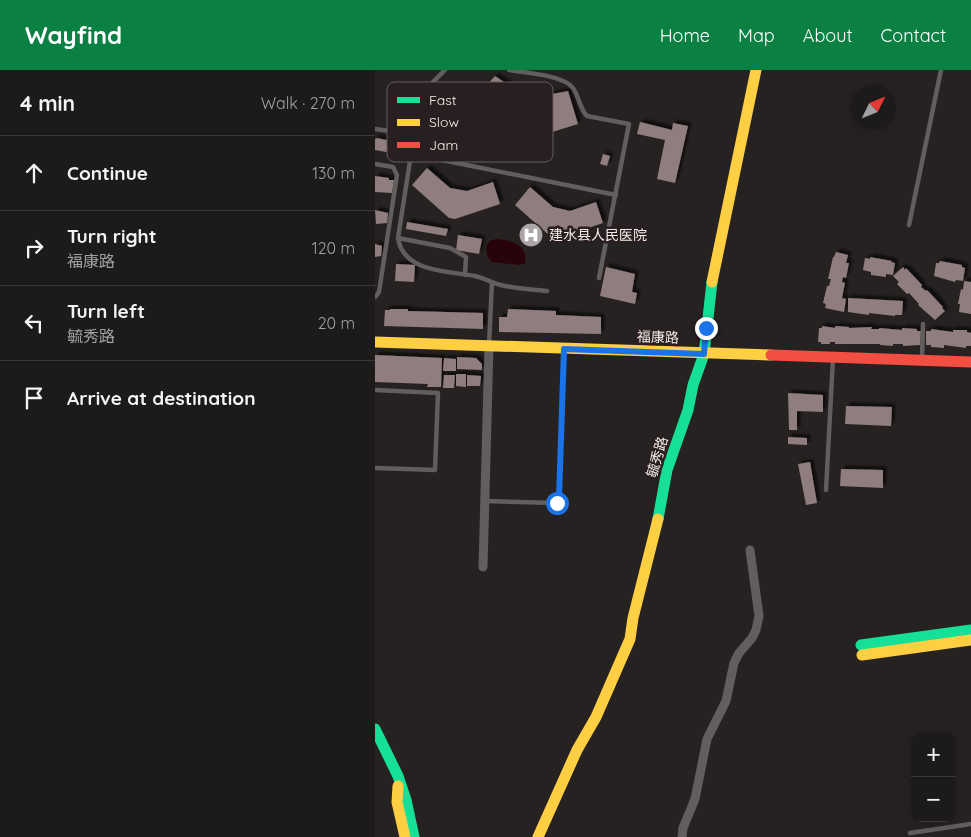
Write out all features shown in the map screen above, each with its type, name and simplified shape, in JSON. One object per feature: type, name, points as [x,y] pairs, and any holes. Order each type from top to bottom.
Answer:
[{"type":"street","name":"毓秀路","points":[[538,837],[577,750],[596,717],[630,639],[633,618],[656,528],[667,470],[688,410],[693,385],[704,354],[709,302],[717,254],[756,70]]},
{"type":"street","name":"福康路","points":[[375,342],[971,362]]},
{"type":"street","points":[[483,567],[489,346]]},
{"type":"street","points":[[682,837],[683,828],[695,799],[707,739],[726,701],[734,662],[752,638],[758,625],[759,616],[750,550]]},
{"type":"street","points":[[971,630],[862,650],[971,640]]},
{"type":"street","points":[[375,729],[398,776],[406,800],[413,837]]},
{"type":"street","points":[[398,776],[397,802],[405,837]]},
{"type":"lane","points":[[433,82],[445,70]]},
{"type":"lane","points":[[509,70],[537,72],[568,83],[574,89],[587,116],[629,124],[599,278]]},
{"type":"lane","points":[[909,226],[941,70]]},
{"type":"lane","points":[[411,162],[398,238],[402,250],[421,266],[431,270],[477,276],[501,285],[547,291]]},
{"type":"lane","points":[[452,162],[616,195]]},
{"type":"lane","points":[[375,164],[393,167],[397,175],[379,292],[375,296]]},
{"type":"lane","points":[[398,238],[450,248],[466,258],[465,275]]},
{"type":"lane","points":[[489,346],[492,282]]},
{"type":"lane","points":[[922,360],[923,324]]},
{"type":"lane","points":[[485,501],[557,503],[559,498],[564,349]]},
{"type":"lane","points":[[826,490],[833,358]]},
{"type":"lane","points":[[375,390],[438,392],[435,470],[375,468]]},
{"type":"lane","points":[[910,833],[971,824]]},
{"type":"shaded area","points":[[496,239],[507,240],[521,247],[524,251],[525,263],[520,265],[492,262],[488,257],[486,249],[490,241]]},
{"type":"building","points":[[495,76],[504,82],[490,82]]},
{"type":"building","points":[[568,91],[578,124],[553,132],[553,94]]},
{"type":"building","points":[[640,122],[672,130],[673,123],[688,126],[675,183],[657,179],[665,140],[637,134]]},
{"type":"building","points":[[375,139],[387,140],[387,152],[375,150]]},
{"type":"building","points":[[603,154],[610,156],[607,166],[600,164]]},
{"type":"building","points":[[427,168],[450,188],[467,191],[493,182],[500,204],[455,219],[449,218],[412,185]]},
{"type":"building","points":[[375,176],[394,180],[392,193],[375,192]]},
{"type":"building","points":[[530,187],[553,207],[570,211],[596,202],[603,223],[558,238],[551,237],[515,205]]},
{"type":"building","points":[[375,210],[388,213],[387,223],[376,224]]},
{"type":"building","points":[[407,222],[448,229],[446,236],[406,229]]},
{"type":"building","points":[[458,235],[482,239],[479,254],[456,250]]},
{"type":"building","points":[[375,244],[382,246],[381,256],[375,257]]},
{"type":"building","points":[[836,252],[848,255],[846,263],[849,263],[846,278],[843,277],[842,282],[845,283],[842,298],[846,299],[844,312],[825,308],[826,304],[823,303],[827,286],[829,286],[831,279],[828,279]]},
{"type":"building","points":[[870,257],[895,263],[893,275],[886,274],[886,277],[871,275],[871,272],[863,270],[865,258],[870,259]]},
{"type":"building","points":[[940,261],[962,265],[965,268],[963,281],[956,280],[955,282],[934,276],[936,263]]},
{"type":"building","points":[[396,264],[415,265],[414,282],[395,281]]},
{"type":"building","points":[[606,267],[635,274],[632,292],[637,293],[635,304],[600,296]]},
{"type":"building","points":[[903,267],[943,307],[945,311],[935,320],[918,305],[909,293],[907,294],[897,284],[899,282],[893,276]]},
{"type":"building","points":[[964,281],[971,282],[971,314],[959,312],[960,304],[958,304]]},
{"type":"building","points":[[848,298],[903,301],[902,315],[869,313],[869,315],[848,312]]},
{"type":"building","points":[[508,309],[556,311],[556,315],[601,317],[601,334],[499,332],[499,317],[507,317]]},
{"type":"building","points":[[385,310],[483,313],[483,329],[384,326]]},
{"type":"building","points":[[822,326],[835,328],[835,326],[849,328],[872,327],[871,329],[917,329],[917,331],[921,331],[920,345],[835,344],[835,342],[821,344],[821,342],[818,342],[819,328],[822,328]]},
{"type":"building","points":[[931,329],[953,332],[953,330],[967,330],[967,332],[971,333],[971,346],[966,346],[966,348],[944,345],[944,348],[926,345],[926,331],[931,331]]},
{"type":"building","points":[[375,355],[442,358],[441,387],[427,387],[428,384],[375,382]]},
{"type":"building","points":[[457,357],[476,358],[482,364],[482,370],[457,369]]},
{"type":"building","points":[[444,358],[456,359],[456,371],[443,371]]},
{"type":"building","points":[[456,374],[466,374],[466,387],[456,386]]},
{"type":"building","points":[[444,375],[455,375],[454,388],[443,388]]},
{"type":"building","points":[[467,375],[481,376],[480,386],[467,386]]},
{"type":"building","points":[[788,393],[823,395],[823,412],[797,411],[797,430],[789,430]]},
{"type":"building","points":[[846,406],[892,407],[891,426],[845,424]]},
{"type":"building","points":[[788,437],[807,438],[807,445],[788,444]]},
{"type":"building","points":[[810,462],[817,503],[806,505],[798,464]]},
{"type":"building","points":[[841,469],[883,470],[883,488],[840,486]]},
{"type":"traffic: fast","points":[[658,519],[667,470],[688,410],[693,385],[704,354],[712,282]]},
{"type":"traffic: fast","points":[[861,645],[971,630]]},
{"type":"traffic: fast","points":[[375,729],[398,776],[406,800],[414,837]]},
{"type":"traffic: slow","points":[[712,282],[756,70]]},
{"type":"traffic: slow","points":[[375,342],[771,355]]},
{"type":"traffic: slow","points":[[538,837],[577,750],[596,717],[630,639],[633,618],[658,519]]},
{"type":"traffic: slow","points":[[862,655],[971,640]]},
{"type":"traffic: slow","points":[[398,786],[397,802],[405,837]]},
{"type":"traffic: jam","points":[[771,355],[971,362]]},
{"type":"place","name":"建水县人民医院","points":[[531,235]]},
{"type":"route","points":[[557,503],[559,498],[564,349],[704,354],[706,328]]}]
